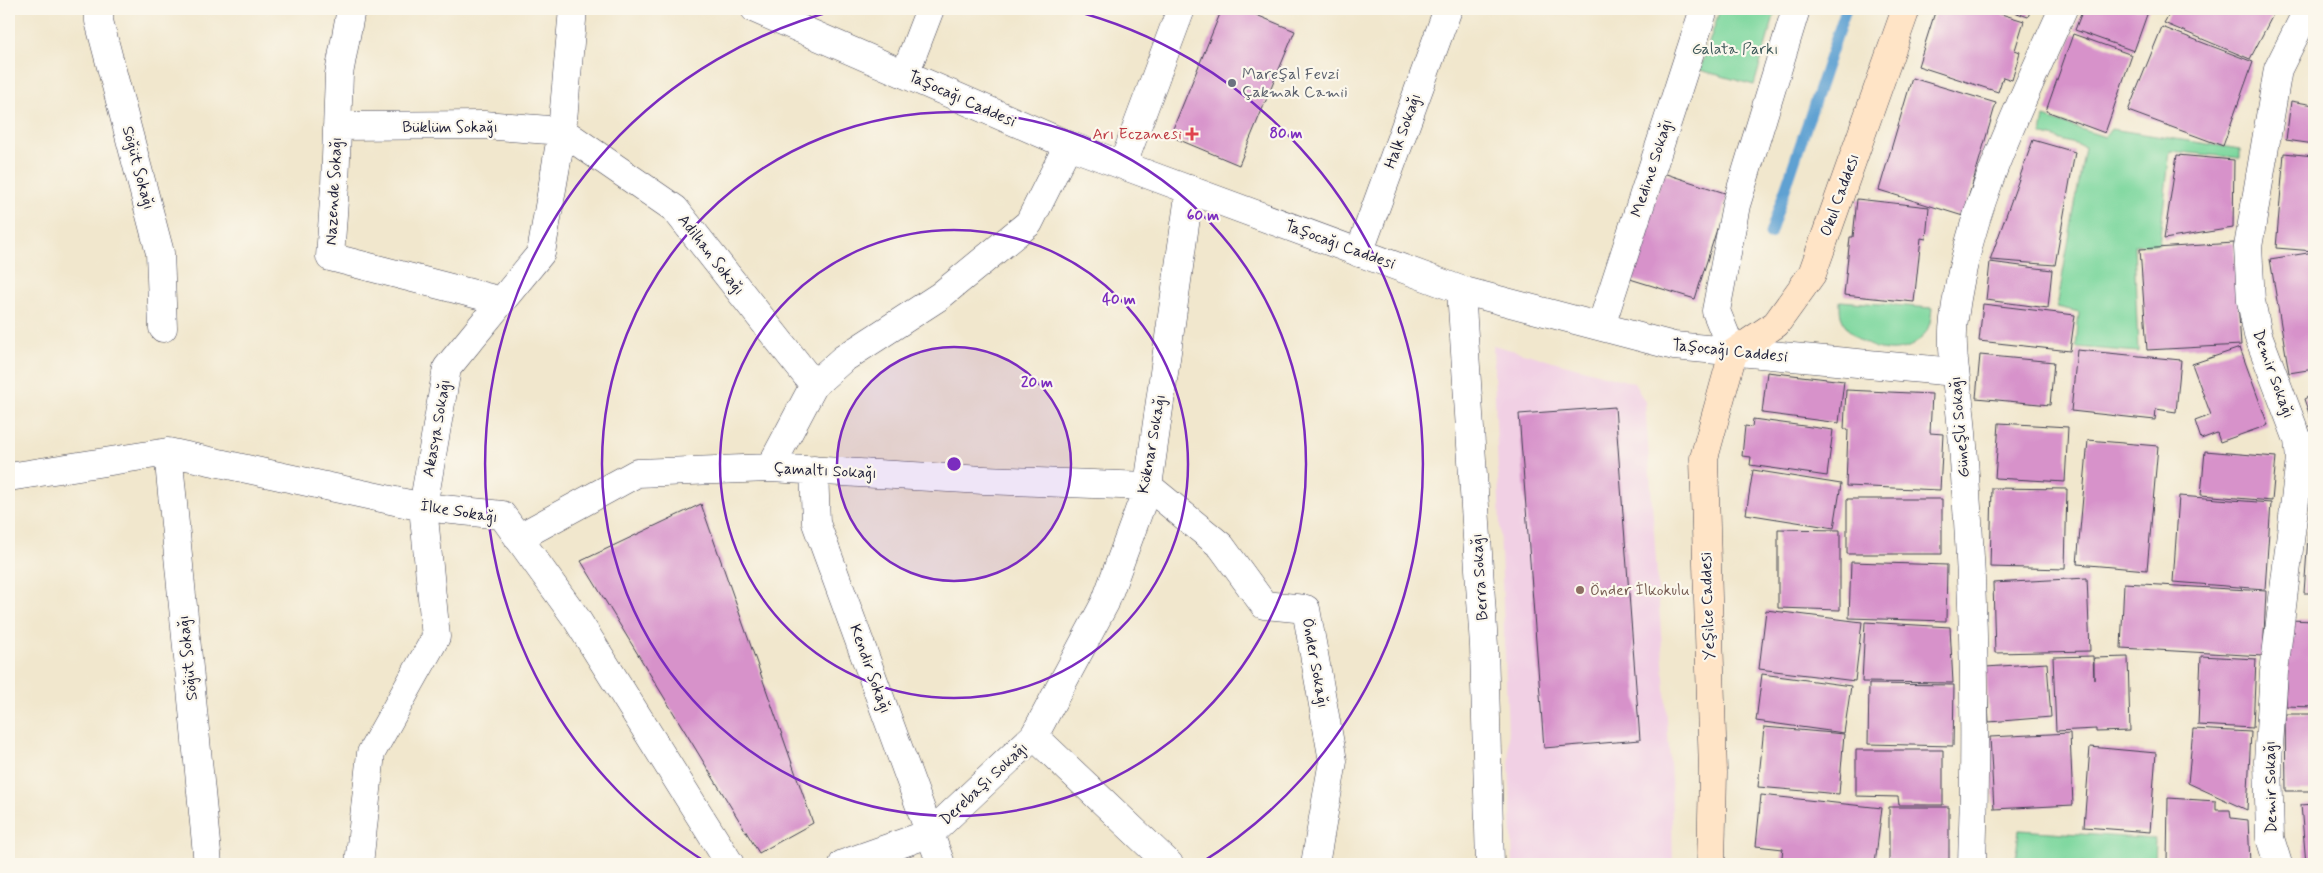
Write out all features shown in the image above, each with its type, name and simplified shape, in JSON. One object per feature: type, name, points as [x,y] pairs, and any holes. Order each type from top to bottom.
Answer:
[{"type":"main road","name":"Okul Caddesı","points":[[1733,353],[1776,324],[1812,274],[1906,9]]},
{"type":"main road","name":"Yeşilce Caddesi","points":[[1711,864],[1713,773],[1704,458],[1733,353]]},
{"type":"street","name":"Söğüt Sokağı","points":[[99,9],[99,21],[160,253],[163,328]]},
{"type":"street","name":"Nazende Sokağı","points":[[351,9],[339,74],[330,257],[502,301]]},
{"type":"street","name":"Akasya Sokağı","points":[[359,864],[371,753],[436,637],[423,507],[447,368],[541,253],[562,131],[573,9]]},
{"type":"street","name":"Taşocağı Caddesi","points":[[754,9],[1068,145],[1461,290],[1674,346],[1733,353],[1955,372]]},
{"type":"street","points":[[906,74],[930,9]]},
{"type":"street","points":[[1123,164],[1181,9]]},
{"type":"street","name":"Halk Sokağı","points":[[1359,253],[1448,9]]},
{"type":"street","name":"Medine Sokağı","points":[[1601,326],[1704,9]]},
{"type":"street","points":[[1733,353],[1716,311],[1736,205],[1796,9]]},
{"type":"street","name":"Güneşli Sokağı","points":[[1972,864],[1975,767],[1970,549],[1960,412],[1955,372],[1953,321],[1965,253],[2001,147],[2063,9]]},
{"type":"street","name":"Demir Sokağı","points":[[2278,864],[2270,838],[2268,761],[2274,672],[2300,459],[2298,440],[2258,335],[2251,301],[2248,247],[2278,69],[2308,9]]},
{"type":"street","name":"Büklüm Sokağı","points":[[337,126],[484,125],[562,131]]},
{"type":"street","name":"Adilhan Sokağı","points":[[562,131],[675,209],[814,385]]},
{"type":"street","points":[[770,468],[814,385],[842,360],[940,296],[1029,223],[1068,145]]},
{"type":"street","name":"Köknar Sokağı","points":[[1034,736],[1104,602],[1148,486],[1190,189]]},
{"type":"street","name":"Berra Sokağı","points":[[1461,290],[1484,646],[1490,864]]},
{"type":"street","name":"Söğüt Sokağı","points":[[168,452],[208,864]]},
{"type":"street","name":"İlke Sokağı","points":[[9,477],[168,452],[423,507],[502,515],[576,618],[730,864]]},
{"type":"street","name":"Çamaltı Sokağı","points":[[518,538],[637,473],[770,468],[984,480],[1148,486]]},
{"type":"street","name":"Kendir Sokağı","points":[[814,470],[816,524],[941,864]]},
{"type":"street","name":"Önder Sokağı","points":[[1148,486],[1221,546],[1264,605],[1306,609],[1333,761],[1316,864]]},
{"type":"street","name":"Derebaşı Sokağı","points":[[843,864],[931,833],[1034,736],[1169,864]]},
{"type":"shaded area","name":"Önder İlkokulu","points":[[1493,345],[1634,383],[1645,402],[1671,777],[1673,864],[1513,864]]},
{"type":"green space","name":"Galata Parkı","points":[[1720,9],[1776,9],[1754,85],[1700,70]]},
{"type":"green space","points":[[2044,117],[2105,137],[2111,129],[2240,149],[2240,158],[2170,151],[2159,244],[2134,245],[2138,352],[2076,347],[2079,312],[2057,307],[2085,147],[2041,134]]},
{"type":"green space","points":[[1840,301],[1932,308],[1930,323],[1920,340],[1909,347],[1896,350],[1883,349],[1869,345],[1857,338],[1847,328],[1841,316]]},
{"type":"green space","points":[[2019,830],[2155,839],[2154,864],[2015,864]]},
{"type":"building","name":"Mareşal Fevzi Çakmak Camii","points":[[1222,9],[1242,9],[1295,31],[1239,165],[1170,136]]},
{"type":"building","points":[[1936,9],[1985,9],[2024,21],[2015,50],[2020,52],[2012,80],[2003,77],[1998,92],[1918,66]]},
{"type":"building","points":[[2006,9],[2031,9],[2028,17]]},
{"type":"building","points":[[2083,9],[2149,9],[2134,51],[2075,30]]},
{"type":"building","points":[[2172,9],[2276,9],[2250,59],[2164,23]]},
{"type":"building","points":[[2162,27],[2253,62],[2223,146],[2128,111]]},
{"type":"building","points":[[2073,34],[2132,55],[2105,133],[2046,111]]},
{"type":"building","points":[[1912,78],[1996,103],[1963,216],[1879,190]]},
{"type":"building","points":[[2291,101],[2314,105],[2314,144],[2286,140]]},
{"type":"building","points":[[2033,140],[2075,152],[2055,265],[1990,260]]},
{"type":"building","points":[[2284,153],[2314,156],[2314,251],[2276,248]]},
{"type":"building","points":[[2177,155],[2234,160],[2233,228],[2164,239]]},
{"type":"building","points":[[1663,173],[1728,194],[1695,299],[1630,279]]},
{"type":"building","points":[[1857,199],[1929,207],[1926,239],[1921,238],[1914,302],[1844,295],[1850,237],[1853,237]]},
{"type":"building","points":[[2234,243],[2241,345],[2147,350],[2140,249]]},
{"type":"building","points":[[2314,252],[2314,369],[2289,373],[2270,259]]},
{"type":"building","points":[[1990,262],[2052,270],[2048,308],[1986,300]]},
{"type":"building","points":[[1983,304],[2075,315],[2070,351],[1979,341]]},
{"type":"building","points":[[2240,348],[2268,425],[2220,442],[2217,433],[2201,439],[2195,421],[2211,415],[2192,364]]},
{"type":"building","points":[[2077,350],[2181,360],[2176,412],[2156,409],[2155,420],[2071,411]]},
{"type":"building","points":[[1980,355],[2054,362],[2050,405],[1976,398]]},
{"type":"building","points":[[1767,372],[1844,381],[1839,423],[1762,413]]},
{"type":"building","points":[[1846,390],[1932,394],[1930,433],[1943,434],[1940,490],[1846,486],[1848,429],[1844,429]]},
{"type":"building","points":[[2314,394],[2314,428],[2304,399]]},
{"type":"building","points":[[1615,407],[1640,740],[1544,748],[1519,414]]},
{"type":"building","points":[[1753,419],[1833,430],[1827,476],[1750,465],[1751,457],[1742,456],[1745,426],[1752,427]]},
{"type":"building","points":[[1999,423],[2068,427],[2065,482],[1995,478]]},
{"type":"building","points":[[2088,440],[2158,446],[2147,570],[2077,564]]},
{"type":"building","points":[[2205,451],[2276,457],[2272,501],[2201,495]]},
{"type":"building","points":[[1753,470],[1841,484],[1834,528],[1746,514]]},
{"type":"building","points":[[1992,488],[2067,489],[2065,569],[1990,567]]},
{"type":"building","points":[[2179,496],[2271,503],[2265,589],[2173,582]]},
{"type":"building","points":[[1847,499],[1942,499],[1942,554],[1847,554]]},
{"type":"building","points":[[701,504],[813,823],[759,853],[581,561]]},
{"type":"building","points":[[2309,522],[2314,522],[2314,593],[2304,593]]},
{"type":"building","points":[[1778,529],[1840,530],[1840,610],[1778,608]]},
{"type":"building","points":[[1851,562],[1947,565],[1946,621],[1849,618]]},
{"type":"building","points":[[2087,578],[2090,651],[1995,653],[1993,583]]},
{"type":"building","points":[[2124,583],[2266,591],[2263,656],[2121,648]]},
{"type":"building","points":[[1766,610],[1862,622],[1855,681],[1759,669]]},
{"type":"building","points":[[2290,620],[2314,621],[2314,707],[2286,706]]},
{"type":"building","points":[[1865,622],[1950,627],[1953,683],[1862,682]]},
{"type":"building","points":[[2093,656],[2094,680],[2094,658],[2128,657],[2130,731],[2096,732],[2096,729],[2056,731],[2053,657]]},
{"type":"building","points":[[2201,656],[2256,659],[2253,728],[2198,725]]},
{"type":"building","points":[[2047,663],[2051,717],[1989,722],[1986,667]]},
{"type":"building","points":[[1762,674],[1851,686],[1844,733],[1756,721]]},
{"type":"building","points":[[1869,684],[1954,685],[1953,746],[1868,744]]},
{"type":"building","points":[[2285,714],[2314,714],[2314,791],[2286,791]]},
{"type":"building","points":[[1764,727],[1844,734],[1839,794],[1758,787]]},
{"type":"building","points":[[2193,729],[2251,732],[2247,810],[2188,783]]},
{"type":"building","points":[[2070,733],[2073,805],[1994,809],[1990,737]]},
{"type":"building","points":[[2090,747],[2156,753],[2150,832],[2084,827]]},
{"type":"building","points":[[1856,750],[1943,750],[1943,805],[1899,805],[1898,797],[1856,796]]},
{"type":"building","points":[[1761,795],[1882,808],[1875,864],[1781,864],[1783,849],[1756,846]]},
{"type":"building","points":[[2168,798],[2216,801],[2216,810],[2230,810],[2231,818],[2248,820],[2250,864],[2167,864]]},
{"type":"building","points":[[2314,804],[2314,864],[2306,864],[2301,805]]},
{"type":"building","points":[[1889,807],[1949,807],[1949,864],[1889,863]]},
{"type":"waterway","points":[[1770,234],[1846,9]]},
{"type":"place","name":"Mareşal Fevzi Çakmak Camii","points":[[1232,83]]},
{"type":"place","name":"Arı Eczanesi","points":[[1192,134]]},
{"type":"place","name":"Önder İlkokulu","points":[[1580,590]]}]
